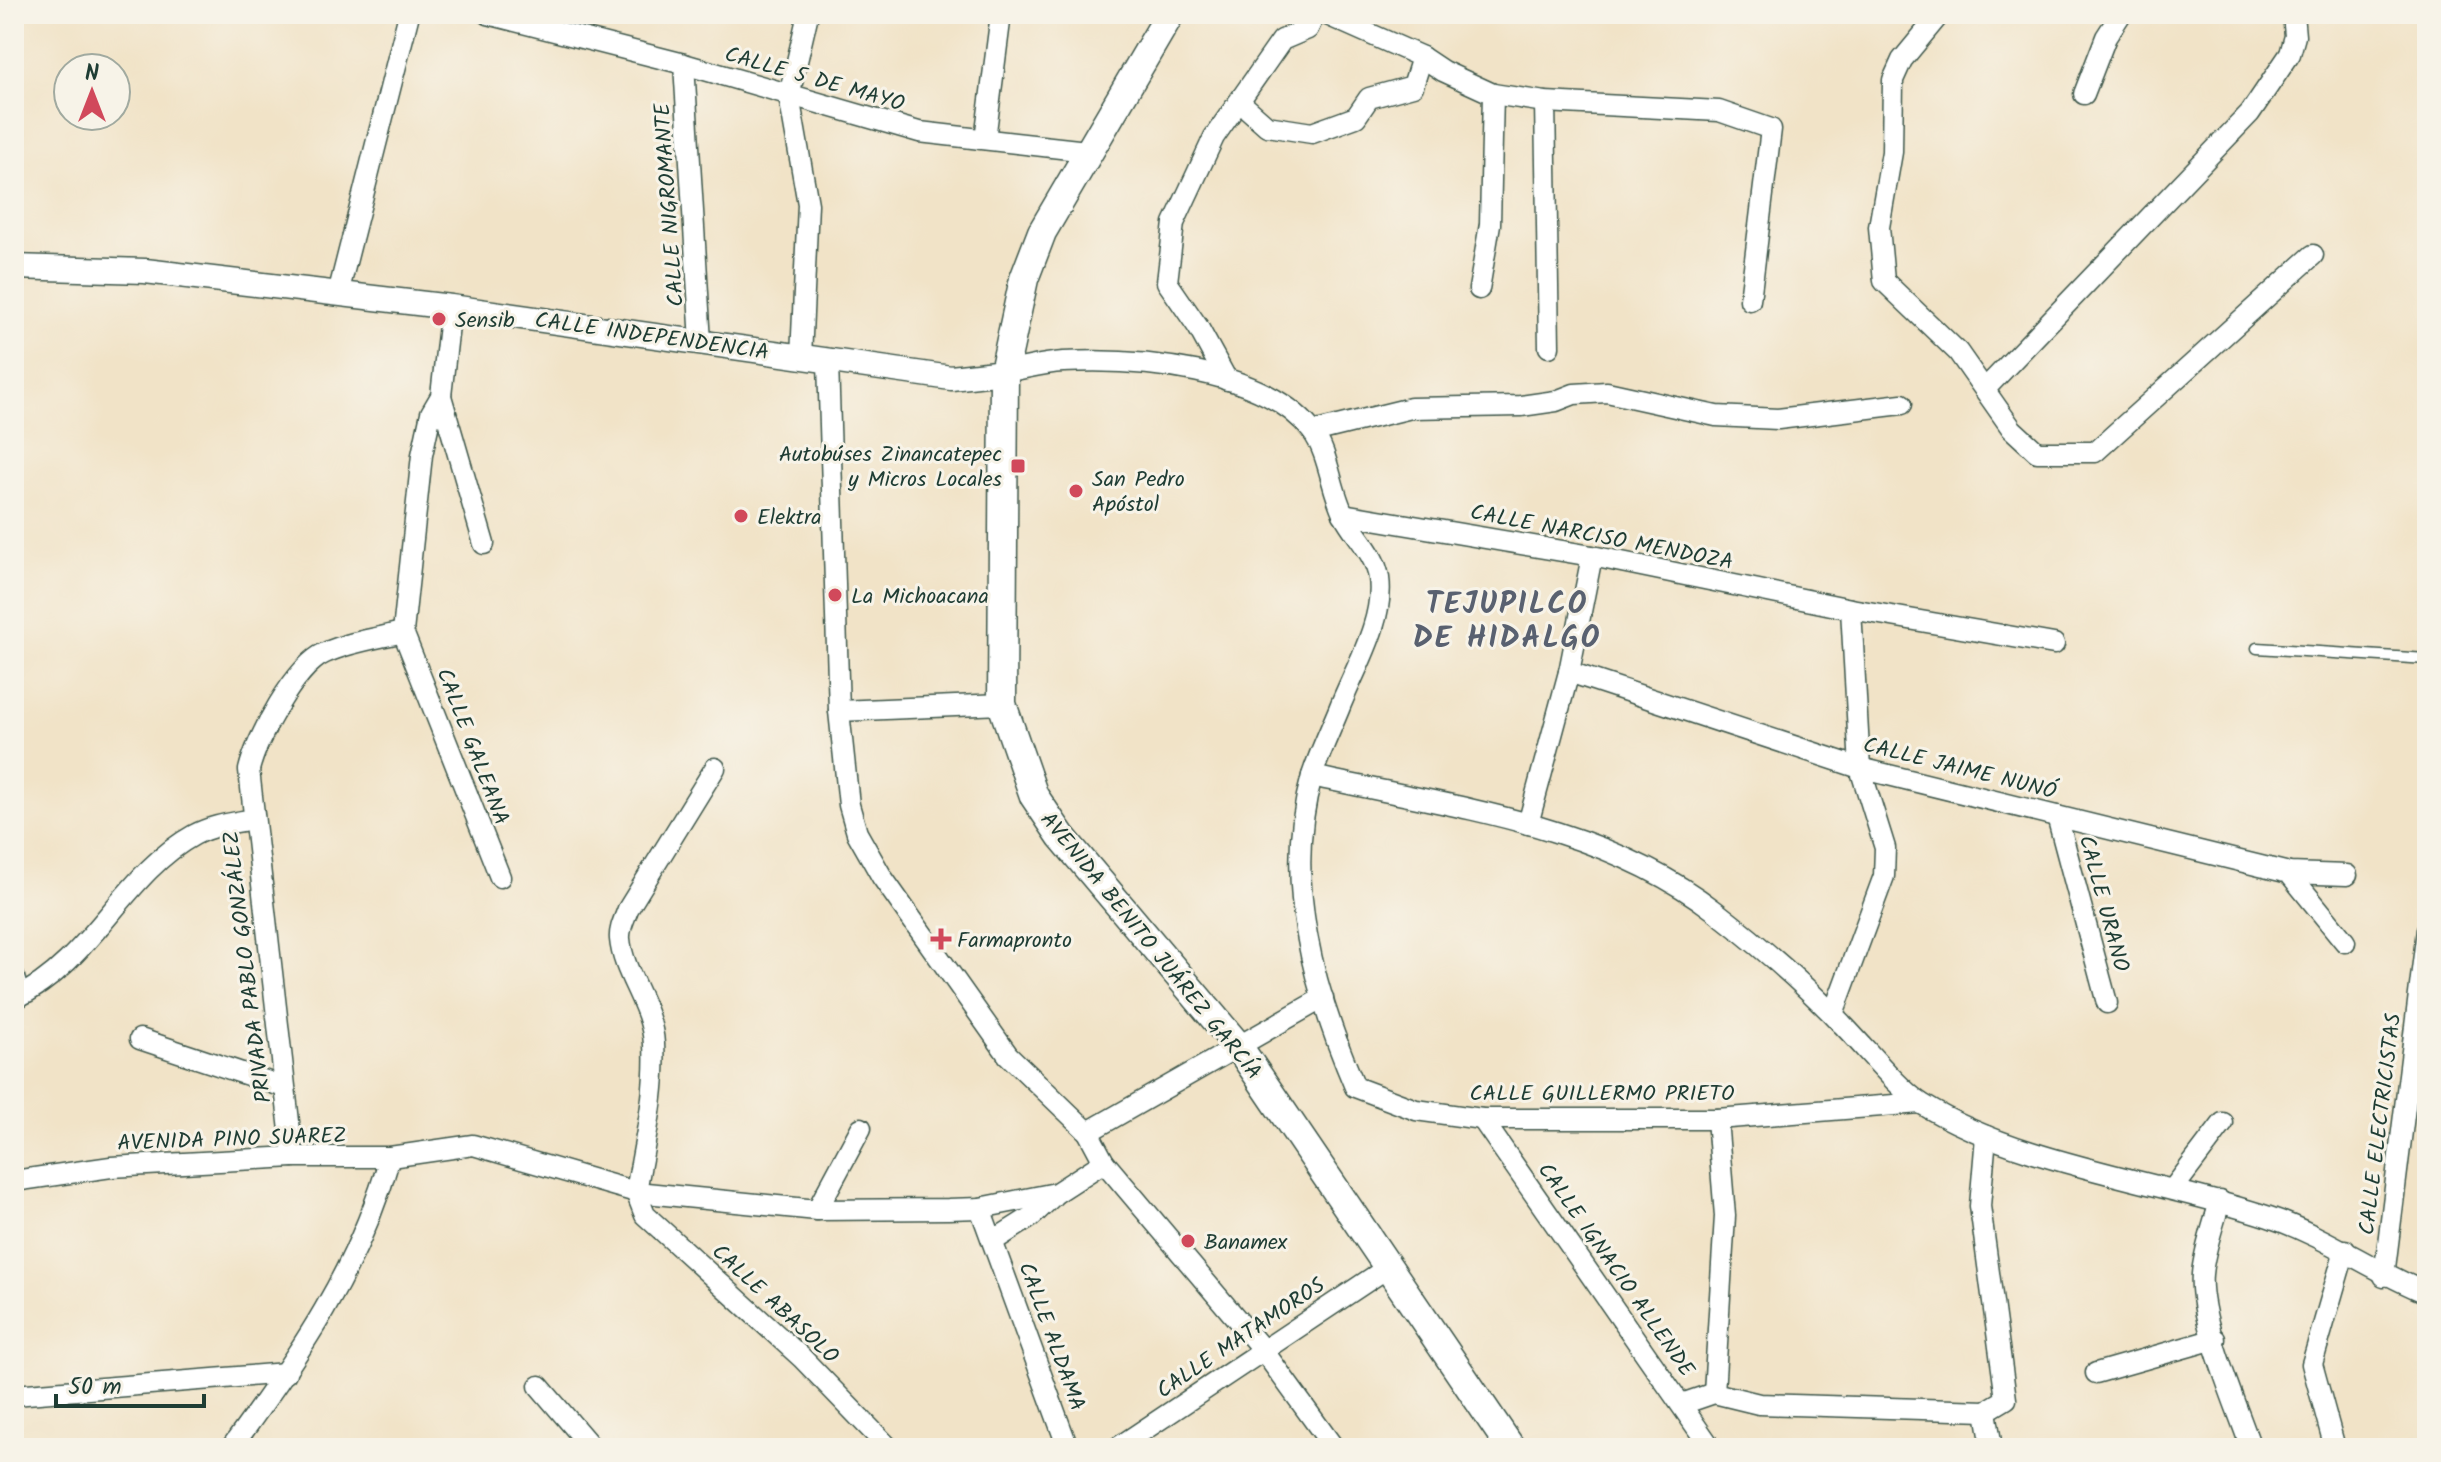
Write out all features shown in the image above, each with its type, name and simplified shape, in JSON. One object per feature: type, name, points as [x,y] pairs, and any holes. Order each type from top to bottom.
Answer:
[{"type":"main road","name":"AVENIDA BENITO JUÁREZ GARCÍA","points":[[1170,14],[1042,232],[1024,279],[1004,372],[1002,704],[1034,796],[1061,836],[1238,1046],[1511,1448]]},
{"type":"street","points":[[338,294],[409,14]]},
{"type":"street","name":"CALLE 5 DE MAYO","points":[[488,14],[684,64],[919,132],[1087,151]]},
{"type":"street","points":[[801,357],[808,204],[789,96],[808,14]]},
{"type":"street","points":[[985,139],[1001,14]]},
{"type":"street","points":[[1227,380],[1198,327],[1167,282],[1174,223],[1214,137],[1241,103],[1282,40],[1308,29],[1315,14]]},
{"type":"street","points":[[1325,14],[1422,57],[1443,71],[1493,94],[1545,102],[1719,111],[1771,129],[1750,300]]},
{"type":"street","points":[[1940,14],[1902,60],[1893,80],[1892,152],[1879,227],[1884,281],[1958,352],[2012,429],[2037,452],[2095,452],[2313,255]]},
{"type":"street","points":[[2084,94],[2106,37],[2121,14]]},
{"type":"street","points":[[1985,389],[2250,113],[2290,54],[2295,36],[2293,14]]},
{"type":"street","points":[[1241,103],[1267,126],[1312,133],[1356,117],[1369,98],[1413,86],[1422,57]]},
{"type":"street","name":"CALLE NIGROMANTE","points":[[684,64],[701,342]]},
{"type":"street","points":[[1479,289],[1490,224],[1493,94]]},
{"type":"street","points":[[1545,102],[1549,347]]},
{"type":"street","name":"CALLE INDEPENDENCIA","points":[[14,267],[145,271],[451,307],[951,378],[1004,372]]},
{"type":"street","points":[[451,307],[441,396],[484,544]]},
{"type":"street","points":[[828,362],[839,711],[849,805],[857,833],[882,877],[1008,1055],[1088,1132],[1104,1162],[1263,1350],[1334,1448]]},
{"type":"street","points":[[1004,372],[1060,362],[1122,362],[1172,367],[1227,380],[1290,409],[1313,432],[1411,408],[1521,406],[1556,401],[1574,394],[1607,392],[1716,416],[1778,419],[1902,404]]},
{"type":"street","points":[[403,632],[422,455],[431,413],[441,396]]},
{"type":"street","name":"CALLE GUILLERMO PRIETO","points":[[1313,432],[1343,514],[1373,559],[1379,579],[1376,615],[1312,776],[1300,839],[1302,906],[1336,1043],[1355,1087],[1416,1110],[1482,1119],[1717,1119],[1920,1103]]},
{"type":"street","name":"CALLE NARCISO MENDOZA","points":[[1343,514],[1592,556],[1851,609],[2054,644]]},
{"type":"street","points":[[1528,824],[1569,672],[1592,556]]},
{"type":"street","points":[[1833,1014],[1884,876],[1885,848],[1860,768],[1851,609]]},
{"type":"street","name":"PRIVADA PABLO GONZÁLEZ","points":[[293,1157],[249,770],[260,736],[311,663],[335,649],[403,632]]},
{"type":"street","name":"CALLE GALEANA","points":[[403,632],[500,877]]},
{"type":"street","name":"CALLE JAIME NUNÓ","points":[[1569,672],[1860,768],[2289,873],[2347,875]]},
{"type":"street","points":[[839,711],[1002,704]]},
{"type":"street","points":[[636,1192],[656,1080],[654,1040],[648,1010],[623,951],[621,929],[628,909],[715,768]]},
{"type":"street","points":[[1312,776],[1528,824],[1640,864],[1684,888],[1833,1014],[1920,1103],[1986,1136],[2030,1151],[2220,1201],[2307,1231],[2345,1250],[2384,1276],[2427,1293]]},
{"type":"street","name":"CALLE URANO","points":[[2057,816],[2107,1003]]},
{"type":"street","points":[[16,991],[66,965],[158,862],[180,844],[215,826],[253,819]]},
{"type":"street","points":[[2289,873],[2345,942]]},
{"type":"street","name":"CALLE ELECTRICISTAS","points":[[2384,1276],[2422,1024],[2427,930]]},
{"type":"street","points":[[1088,1132],[1323,998]]},
{"type":"street","points":[[140,1039],[284,1087]]},
{"type":"street","name":"CALLE IGNACIO ALLENDE","points":[[1482,1119],[1711,1448]]},
{"type":"street","points":[[1714,1393],[1725,1216],[1717,1119]]},
{"type":"street","points":[[2173,1189],[2223,1123]]},
{"type":"street","points":[[817,1210],[861,1128]]},
{"type":"street","points":[[1682,1404],[1714,1393],[1759,1404],[1986,1411],[2006,1399],[1980,1206],[1986,1136]]},
{"type":"street","name":"AVENIDA PINO SUAREZ","points":[[14,1181],[111,1167],[293,1157],[390,1157],[453,1147],[485,1146],[636,1192],[817,1210],[980,1208],[1056,1193]]},
{"type":"street","points":[[231,1448],[286,1373],[337,1293],[359,1248],[390,1157]]},
{"type":"street","points":[[993,1241],[1031,1217],[1056,1193],[1104,1162]]},
{"type":"street","name":"CALLE ABASOLO","points":[[636,1192],[645,1215],[802,1358],[889,1448]]},
{"type":"street","points":[[2220,1201],[2202,1272],[2215,1339],[2251,1448]]},
{"type":"street","name":"CALLE ALDAMA","points":[[980,1208],[1068,1448]]},
{"type":"street","points":[[2335,1448],[2312,1364],[2345,1250]]},
{"type":"street","name":"CALLE MATAMOROS","points":[[1117,1448],[1390,1266]]},
{"type":"street","points":[[2096,1373],[2215,1339]]},
{"type":"street","points":[[14,1395],[286,1373]]},
{"type":"street","points":[[539,1386],[592,1448]]},
{"type":"street","points":[[1986,1411],[1992,1448]]},
{"type":"lane","points":[[2257,648],[2427,659]]},
{"type":"place","name":"Sensib","points":[[439,319]]},
{"type":"place","name":"Autobúses Zinancatepec y Micros Locales","points":[[1018,466]]},
{"type":"place","name":"San Pedro Apóstol","points":[[1076,491]]},
{"type":"place","name":"Elektra","points":[[741,516]]},
{"type":"place","name":"La Michoacana","points":[[835,595]]},
{"type":"place","name":"Farmapronto","points":[[941,939]]},
{"type":"place","name":"Banamex","points":[[1188,1241]]},
{"type":"district","name":"TEJUPILCO DE HIDALGO","points":[[1507,620]]}]
